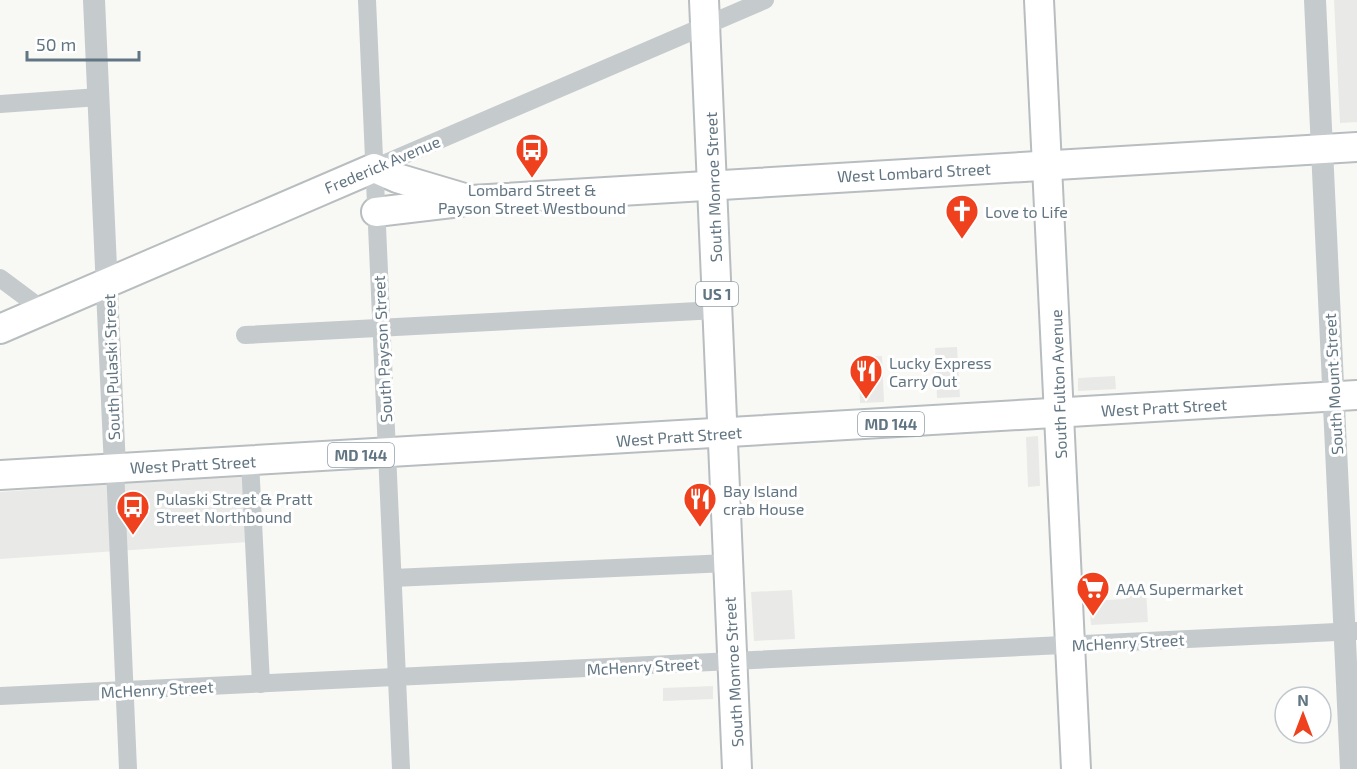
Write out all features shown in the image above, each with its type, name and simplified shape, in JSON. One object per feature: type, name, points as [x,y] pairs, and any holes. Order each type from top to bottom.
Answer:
[{"type":"main road","name":"South Fulton Avenue","points":[[1039,0],[1076,769]]},
{"type":"main road","name":"South Monroe Street","points":[[705,13],[737,769]]},
{"type":"main road","name":"West Lombard Street","points":[[376,212],[471,200],[1357,147]]},
{"type":"main road","name":"West Lombard Street","points":[[374,168],[397,178],[471,200]]},
{"type":"main road","name":"Frederick Avenue","points":[[0,329],[374,168]]},
{"type":"main road","name":"West Pratt Street","points":[[0,475],[387,454],[1345,395]]},
{"type":"street","name":"South Pulaski Street","points":[[94,0],[128,769]]},
{"type":"street","name":"South Payson Street","points":[[367,0],[401,769]]},
{"type":"street","name":"Frederick Avenue","points":[[374,168],[705,13],[765,0]]},
{"type":"street","name":"South Mount Street","points":[[1315,0],[1322,149],[1345,395],[1351,632],[1351,769]]},
{"type":"street","points":[[0,104],[99,97]]},
{"type":"street","points":[[0,278],[43,310]]},
{"type":"street","points":[[245,335],[717,310]]},
{"type":"street","points":[[250,461],[261,684]]},
{"type":"street","points":[[393,578],[728,563]]},
{"type":"street","name":"McHenry Street","points":[[0,696],[1351,632]]},
{"type":"shaded area","points":[[1334,0],[1357,0],[1357,122],[1340,123]]},
{"type":"shaded area","points":[[957,347],[960,397],[937,398],[935,348]]},
{"type":"shaded area","points":[[882,356],[884,402],[860,403],[858,357]]},
{"type":"shaded area","points":[[1115,376],[1116,389],[1078,391],[1078,378]]},
{"type":"shaded area","points":[[1038,436],[1040,486],[1028,487],[1026,437]]},
{"type":"shaded area","points":[[245,474],[248,542],[0,559],[0,492]]},
{"type":"shaded area","points":[[792,590],[795,639],[754,641],[751,592]]},
{"type":"shaded area","points":[[1146,591],[1148,622],[1091,625],[1089,601],[1126,599],[1126,592]]},
{"type":"shaded area","points":[[713,686],[713,699],[663,701],[663,688]]},
{"type":"place","name":"Lombard Street & Payson Street Westbound","points":[[532,179]]},
{"type":"place","name":"Love to Life","points":[[962,240]]},
{"type":"place","name":"Lucky Express Carry Out","points":[[866,400]]},
{"type":"place","name":"Bay Island crab House","points":[[700,528]]},
{"type":"place","name":"Pulaski Street & Pratt Street Northbound","points":[[133,536]]},
{"type":"place","name":"AAA Supermarket","points":[[1093,617]]}]
